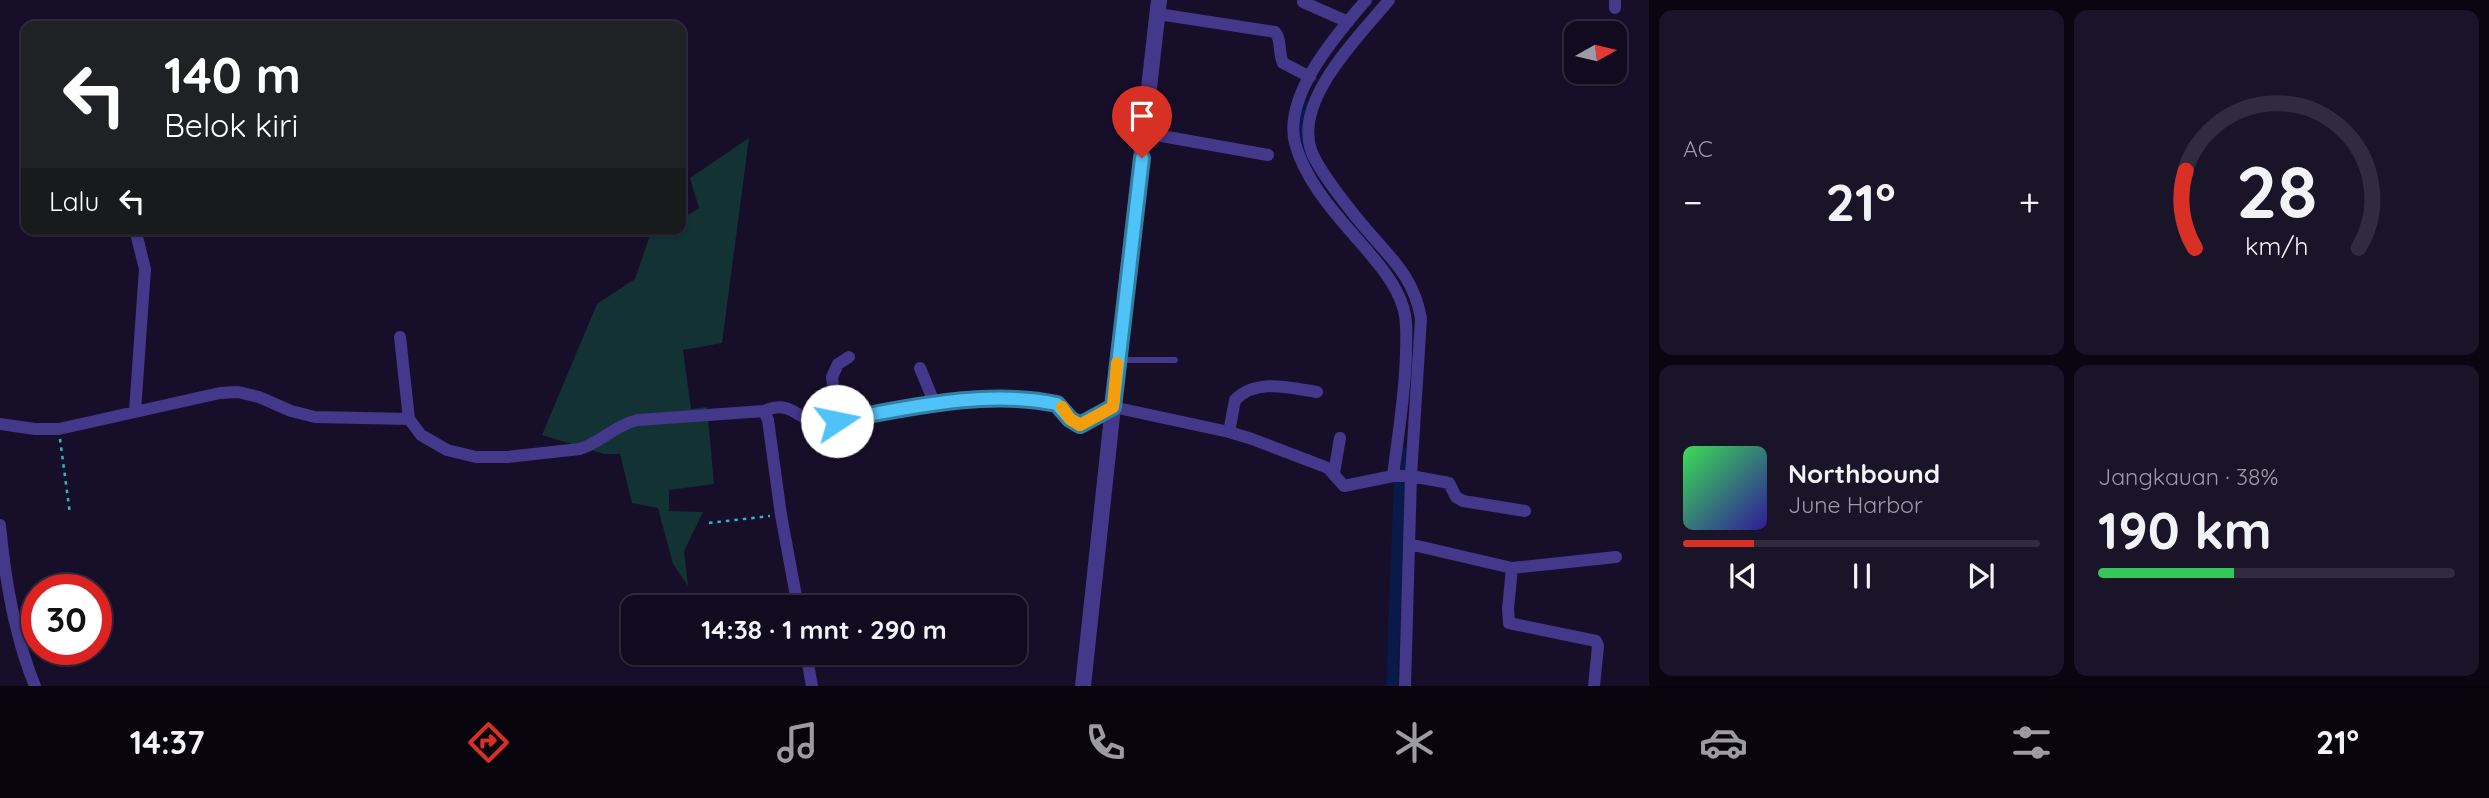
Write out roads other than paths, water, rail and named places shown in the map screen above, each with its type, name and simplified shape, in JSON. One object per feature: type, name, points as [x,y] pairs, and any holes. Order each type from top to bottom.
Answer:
[{"type":"street","points":[[1366,0],[1316,64],[1295,113],[1295,143],[1308,173],[1333,211],[1391,282],[1404,310],[1407,324],[1402,476],[1409,544],[1405,686]]},
{"type":"street","points":[[1389,0],[1324,82],[1309,115],[1308,128],[1311,149],[1318,163],[1407,278],[1419,307],[1422,330],[1402,476]]},
{"type":"street","points":[[1303,2],[1348,22]]},
{"type":"street","points":[[1083,686],[1158,7],[1275,32],[1279,37],[1279,54],[1283,63],[1310,77]]},
{"type":"street","points":[[1145,133],[1268,155]]},
{"type":"street","points":[[135,411],[145,269],[136,235]]},
{"type":"street","points":[[400,337],[409,419],[421,435],[447,450],[476,457],[507,457],[580,449],[626,423],[638,420],[764,411],[772,407],[791,408],[817,424],[934,402],[968,400],[1052,403],[1060,405],[1070,419],[1080,425],[1113,407],[1229,432],[1334,472]]},
{"type":"street","points":[[837,421],[832,377],[838,364],[849,357]]},
{"type":"street","points":[[920,368],[934,402]]},
{"type":"street","points":[[1229,432],[1236,400],[1249,390],[1271,386],[1317,392]]},
{"type":"street","points":[[0,424],[59,429],[220,393],[238,392],[315,417],[409,419]]},
{"type":"street","points":[[764,411],[768,420],[795,595]]},
{"type":"street","points":[[1340,438],[1334,472],[1339,482],[1346,486],[1402,476],[1448,483],[1456,497],[1463,502],[1525,511]]},
{"type":"street","points":[[0,526],[5,574],[23,654],[35,686]]},
{"type":"street","points":[[1409,544],[1512,568],[1616,557]]},
{"type":"street","points":[[1512,568],[1509,623],[1596,642],[1598,646],[1594,686]]},
{"type":"street","points":[[808,665],[812,686]]},
{"type":"lane","points":[[1118,359],[1175,360]]},
{"type":"waterway","points":[[1302,105],[1300,111],[1306,166]]},
{"type":"waterway","points":[[1392,686],[1401,452]]}]
